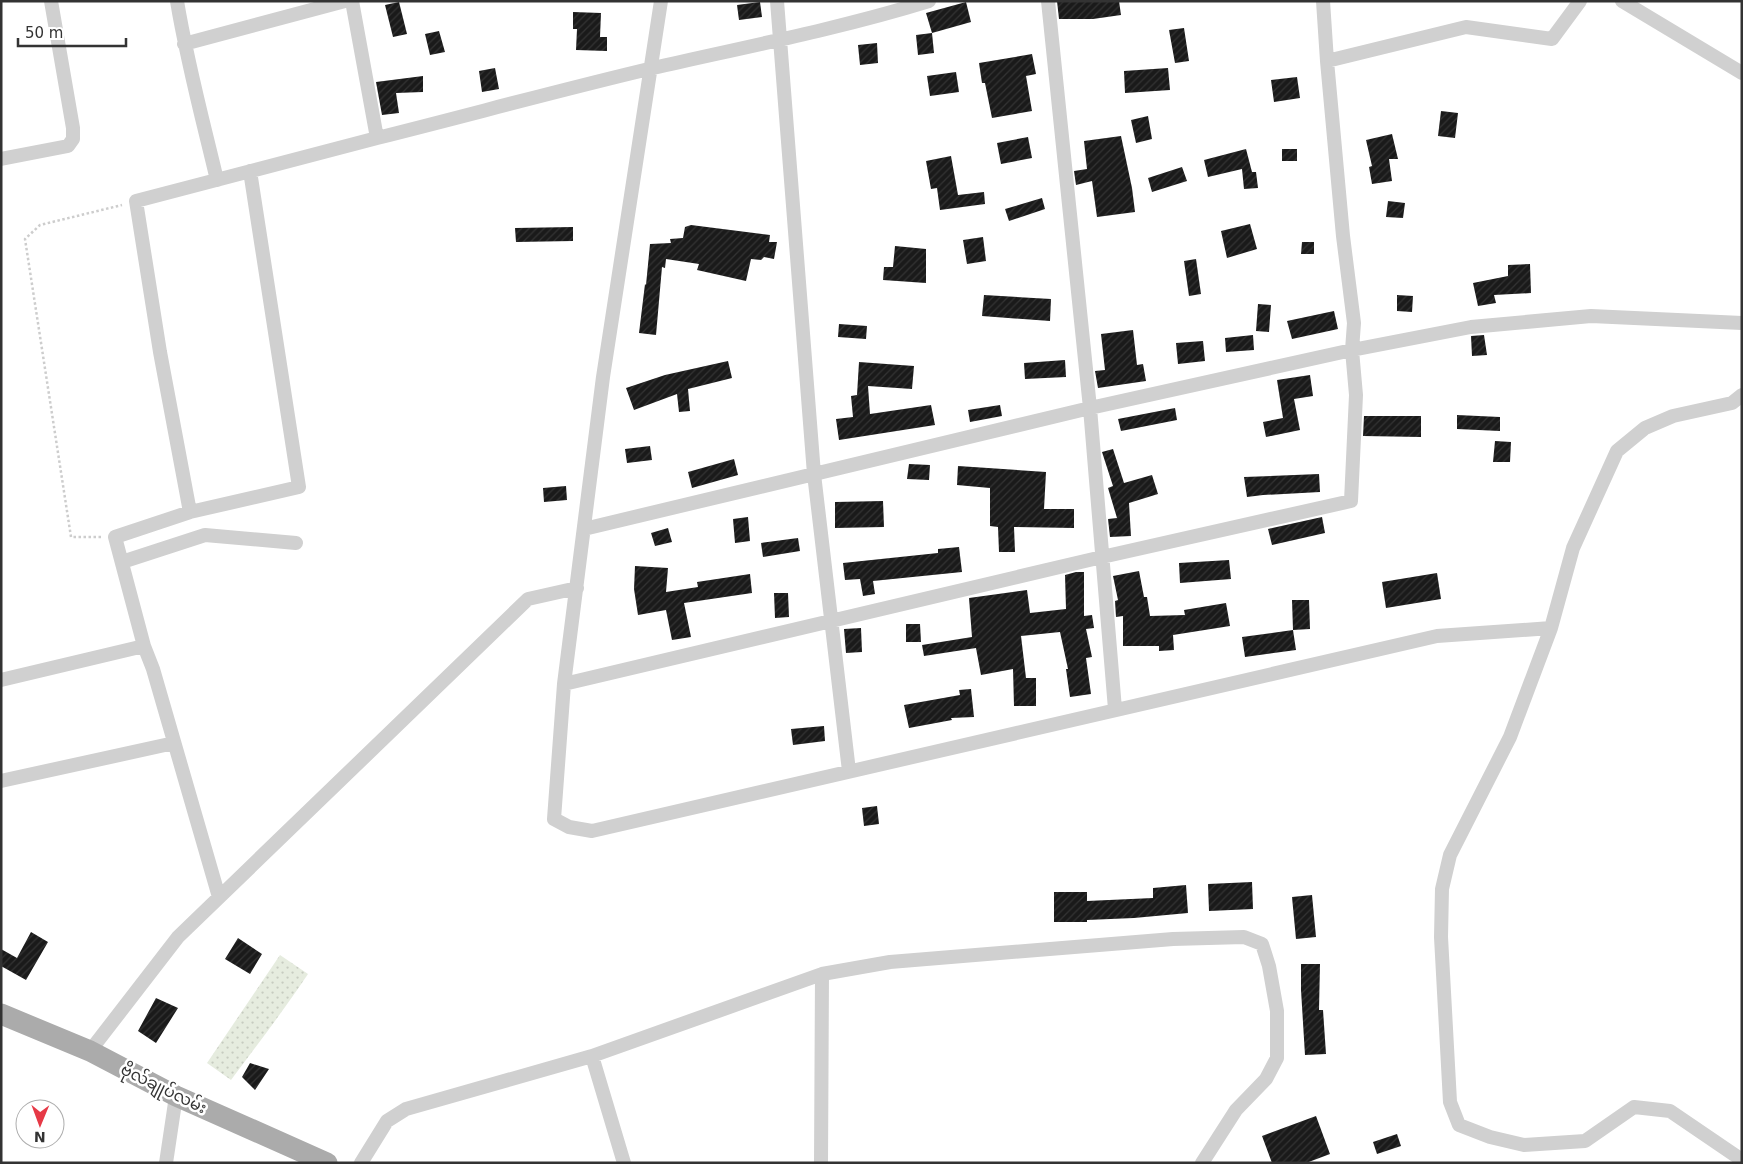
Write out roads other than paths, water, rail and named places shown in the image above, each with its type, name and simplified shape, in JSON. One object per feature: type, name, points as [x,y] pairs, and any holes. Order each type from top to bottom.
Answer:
[{"type":"main road","name":"ဗိုလ်ချုပ်လမ်း","points":[[1,1014],[90,1050],[176,1096],[327,1163]]},
{"type":"street","points":[[1,159],[68,146],[73,139],[73,128],[51,1]]},
{"type":"street","points":[[177,1],[184,44],[217,180]]},
{"type":"street","points":[[184,44],[345,1]]},
{"type":"street","points":[[352,1],[377,138]]},
{"type":"street","points":[[661,1],[603,377],[564,684],[554,819],[570,827],[592,831],[1437,636],[1551,628]]},
{"type":"street","points":[[778,1],[814,474],[849,771]]},
{"type":"street","points":[[190,512],[160,352],[136,202],[377,138],[651,69],[884,15],[929,1]]},
{"type":"street","points":[[1048,1],[1090,408],[1115,709]]},
{"type":"street","points":[[564,684],[1102,557],[1351,501],[1356,395],[1352,350],[1354,323],[1343,236],[1323,1]]},
{"type":"street","points":[[1327,61],[1466,26],[1552,39],[1580,1]]},
{"type":"street","points":[[1622,1],[1742,73]]},
{"type":"street","points":[[220,897],[154,669],[144,646],[115,537],[190,512],[299,487],[250,171]]},
{"type":"street","points":[[584,529],[1090,408],[1352,350],[1471,327],[1591,316],[1742,323]]},
{"type":"street","points":[[1742,395],[1732,403],[1673,416],[1645,428],[1617,451],[1573,548],[1551,628],[1510,736],[1450,855],[1442,889],[1441,936],[1450,1102],[1459,1125],[1490,1137],[1524,1145],[1585,1141],[1634,1107],[1670,1110],[1742,1160]]},
{"type":"street","points":[[122,562],[205,535],[296,543]]},
{"type":"street","points":[[90,1050],[178,937],[528,599],[577,588]]},
{"type":"street","points":[[1,680],[144,646]]},
{"type":"street","points":[[1,781],[174,743]]},
{"type":"street","points":[[361,1163],[387,1121],[406,1109],[592,1056],[822,974],[890,962],[1173,938],[1244,937],[1262,944],[1269,966],[1277,1011],[1277,1058],[1266,1079],[1236,1110],[1202,1163]]},
{"type":"street","points":[[821,1163],[822,974]]},
{"type":"street","points":[[592,1056],[624,1163]]},
{"type":"street","points":[[166,1163],[176,1096]]}]
